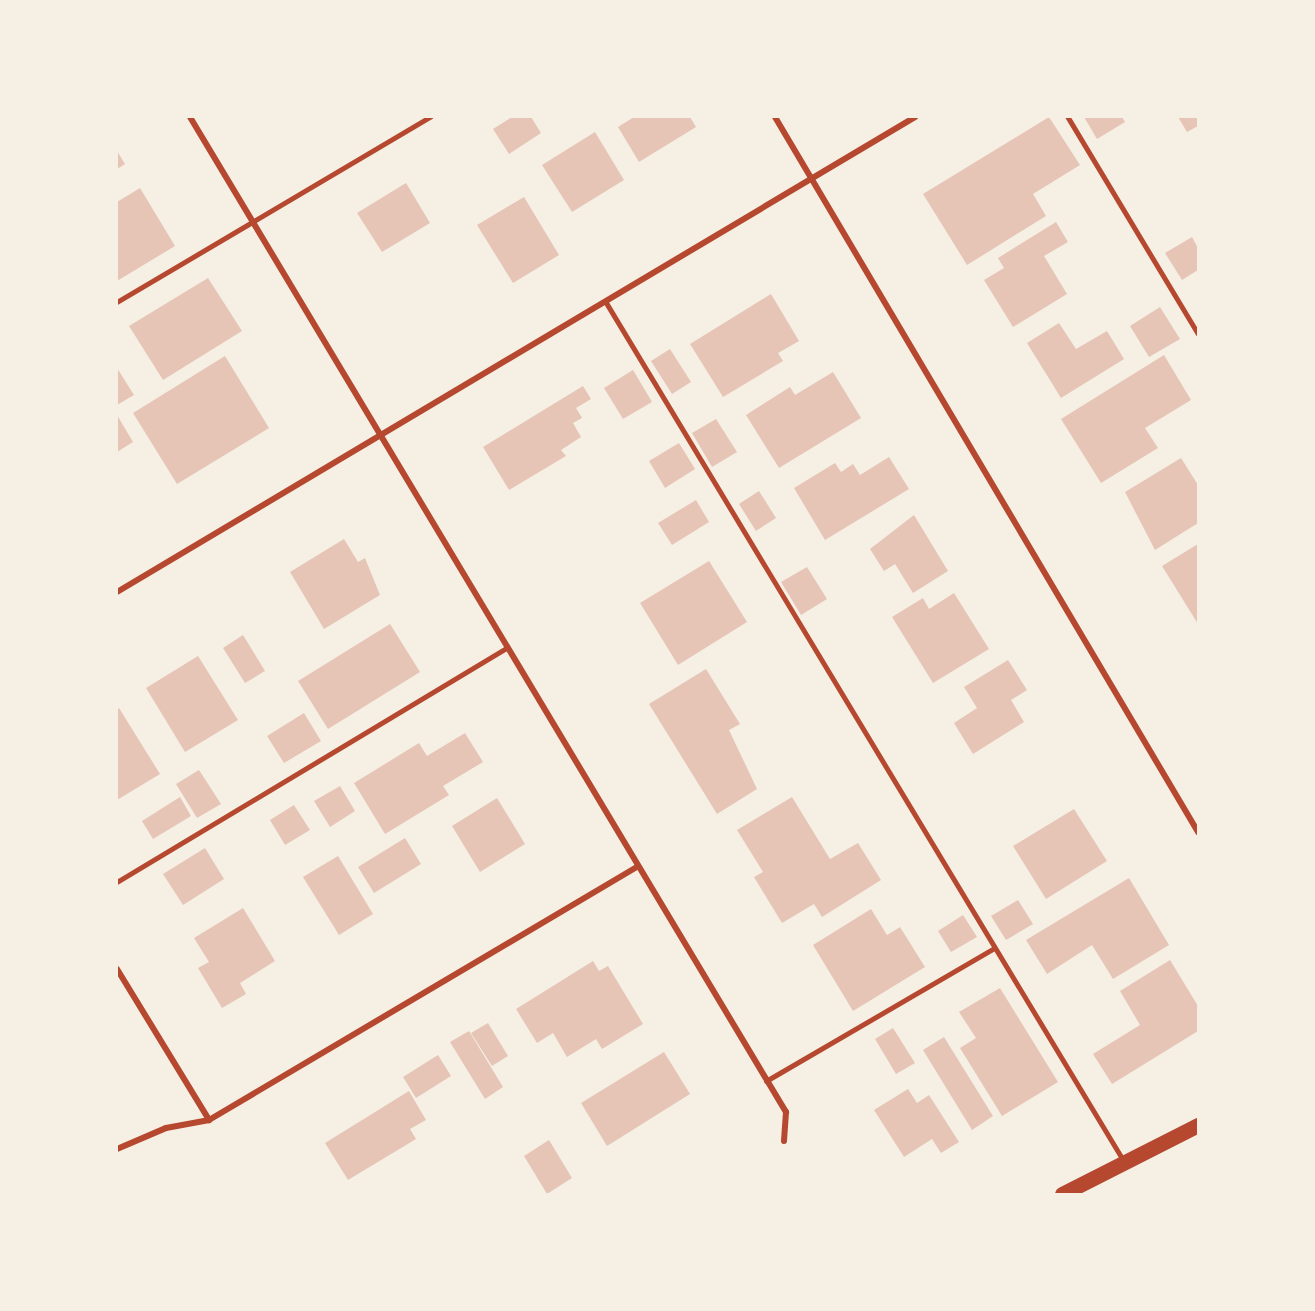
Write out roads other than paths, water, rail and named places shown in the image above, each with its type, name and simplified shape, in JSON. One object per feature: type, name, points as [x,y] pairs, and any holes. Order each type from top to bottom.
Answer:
[{"type":"main road","points":[[1062,1194],[1127,1165],[1198,1125]]},
{"type":"street","points":[[190,117],[636,867],[786,1112],[784,1142]]},
{"type":"street","points":[[775,117],[1198,832]]},
{"type":"street","points":[[117,592],[915,117]]},
{"type":"street","points":[[117,1149],[166,1128],[209,1120],[636,867]]},
{"type":"street","points":[[117,969],[209,1120]]},
{"type":"lane","points":[[117,302],[430,117]]},
{"type":"lane","points":[[1068,117],[1198,333]]},
{"type":"lane","points":[[606,302],[993,949],[1127,1165]]},
{"type":"lane","points":[[117,882],[506,648]]},
{"type":"lane","points":[[766,1081],[993,949]]}]
